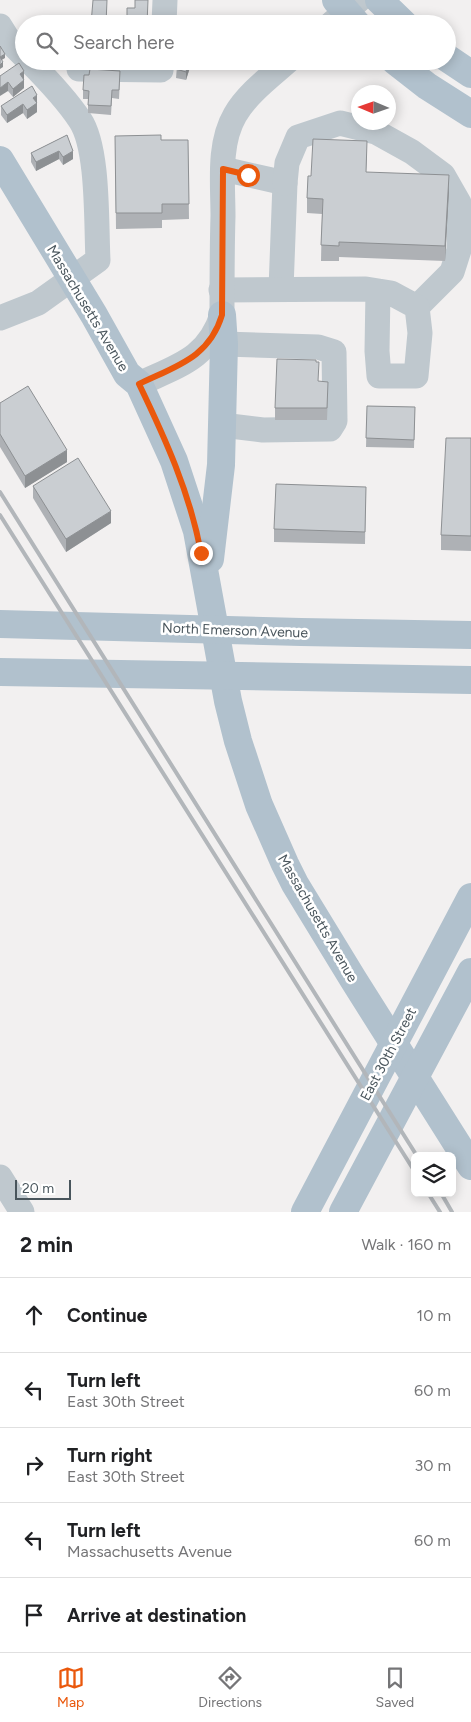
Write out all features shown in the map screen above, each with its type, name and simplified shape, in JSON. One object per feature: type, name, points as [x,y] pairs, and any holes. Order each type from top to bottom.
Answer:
[{"type":"main road","points":[[379,0],[395,15]]},
{"type":"main road","points":[[456,64],[471,74]]},
{"type":"main road","points":[[407,70],[427,86],[471,114]]},
{"type":"main road","name":"Massachusetts Avenue","points":[[0,160],[127,374],[139,384],[174,461],[197,531],[228,701],[238,741],[260,804],[285,864],[295,884],[353,979],[471,1166]]},
{"type":"main road","points":[[206,586],[221,465],[224,344],[221,303]]},
{"type":"main road","name":"North Emerson Avenue","points":[[0,624],[471,635]]},
{"type":"main road","points":[[3,672],[471,680]]},
{"type":"main road","name":"East 30th Street","points":[[305,1212],[471,897]]},
{"type":"main road","points":[[344,1208],[471,972]]},
{"type":"street","points":[[164,15],[165,0]]},
{"type":"street","points":[[0,26],[15,47]]},
{"type":"street","points":[[0,318],[38,303],[98,260],[92,154],[81,121],[38,70]]},
{"type":"street","points":[[73,111],[79,70]]},
{"type":"street","points":[[139,384],[182,364],[204,348],[214,334],[221,303],[223,169],[227,136],[235,115],[256,89],[278,70]]},
{"type":"street","points":[[281,289],[287,163],[298,137],[340,123],[376,132],[412,152],[444,175],[459,202],[459,250],[452,272],[416,307]]},
{"type":"street","points":[[223,169],[285,183]]},
{"type":"street","points":[[221,303],[281,289],[366,289],[391,293],[416,307]]},
{"type":"street","points":[[378,291],[377,351],[379,376],[416,376],[420,333],[416,307]]},
{"type":"street","points":[[222,425],[263,430],[330,430],[335,421],[334,352],[318,346],[224,344]]},
{"type":"street","points":[[0,1177],[22,1212]]},
{"type":"building","points":[[93,0],[107,0],[106,15],[92,15]]},
{"type":"building","points":[[135,0],[148,0],[147,15],[127,15],[127,8],[135,8]]},
{"type":"building","points":[[0,46],[5,54],[0,57]]},
{"type":"building","points":[[15,66],[15,70],[24,71],[20,74],[24,80],[13,89],[8,82],[0,88],[0,76]]},
{"type":"building","points":[[90,70],[120,71],[119,90],[112,90],[111,106],[88,105],[89,91],[83,90],[84,75],[89,75]]},
{"type":"building","points":[[32,86],[37,95],[33,98],[37,103],[27,110],[23,104],[7,115],[1,106]]},
{"type":"building","points":[[67,135],[73,151],[63,157],[59,151],[36,162],[31,153]]},
{"type":"building","points":[[161,135],[161,140],[188,140],[189,204],[162,204],[162,213],[116,213],[115,136]]},
{"type":"building","points":[[313,139],[367,141],[366,172],[449,175],[445,246],[339,242],[339,246],[321,245],[323,199],[307,198],[308,176],[311,176]]},
{"type":"building","points":[[277,359],[316,360],[316,362],[319,362],[318,381],[328,382],[327,408],[275,408]]},
{"type":"building","points":[[28,386],[67,450],[25,476],[0,434],[0,403]]},
{"type":"building","points":[[367,406],[415,407],[414,440],[366,438]]},
{"type":"building","points":[[446,438],[471,438],[471,536],[441,535]]},
{"type":"building","points":[[78,458],[111,511],[66,539],[33,486]]},
{"type":"building","points":[[276,484],[366,487],[365,532],[274,529]]},
{"type":"railway","points":[[0,492],[414,1152]]},
{"type":"railway","points":[[0,515],[411,1166]]},
{"type":"railway","points":[[431,1197],[440,1212]]},
{"type":"railway","points":[[443,1197],[452,1212]]},
{"type":"route","points":[[201,553],[197,531],[174,461],[139,384],[195,356],[210,342],[218,327],[222,315],[223,169],[248,175]]}]
